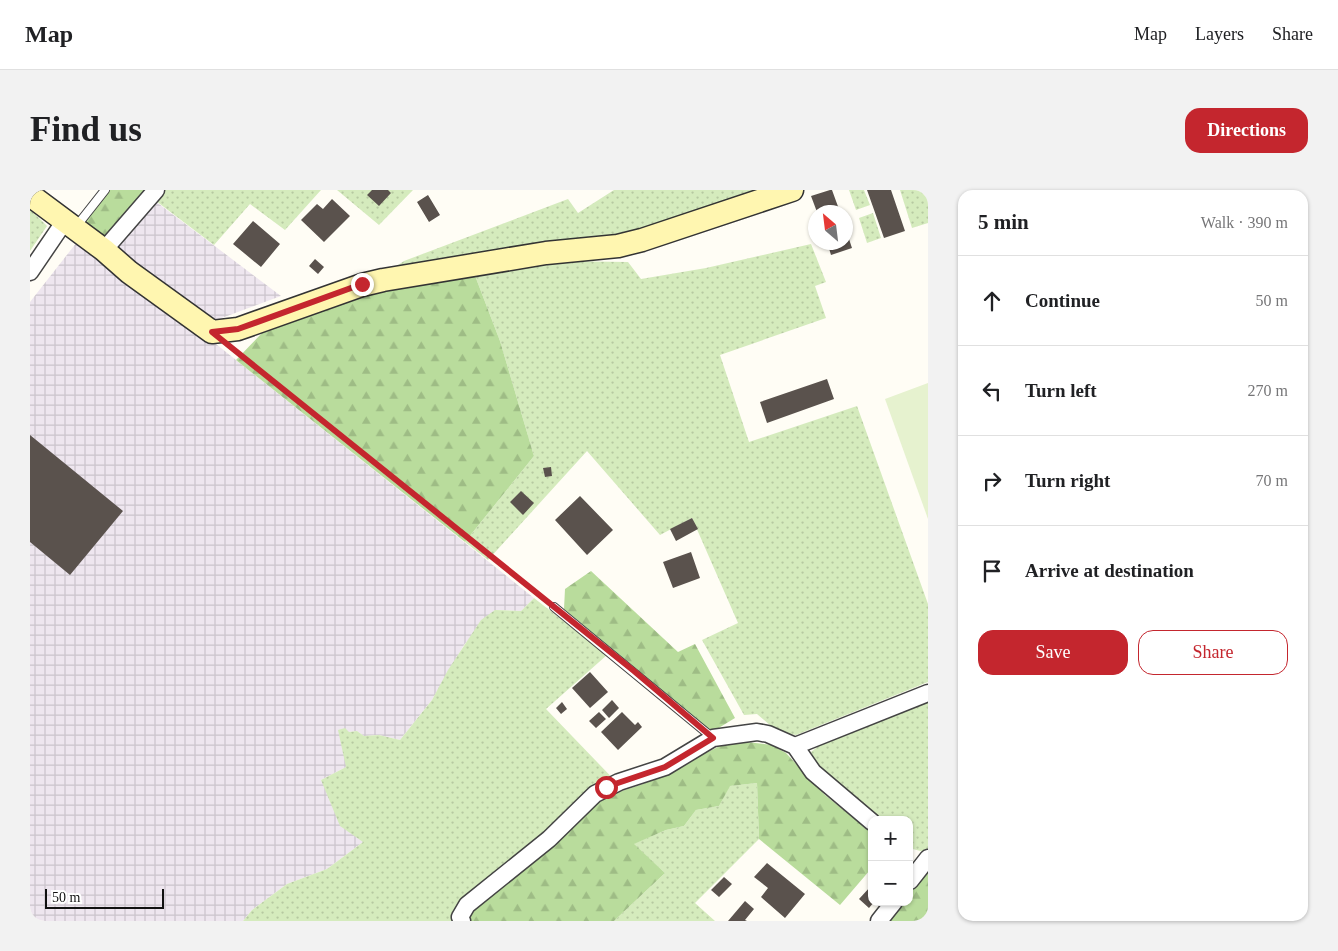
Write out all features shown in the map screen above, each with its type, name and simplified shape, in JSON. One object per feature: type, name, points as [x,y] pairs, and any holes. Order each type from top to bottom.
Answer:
[{"type":"street","points":[[104,250],[156,190]]},
{"type":"street","points":[[30,195],[69,226],[104,250],[129,272],[212,332],[238,329],[376,281],[546,254],[618,246],[642,240],[792,190]]},
{"type":"street","points":[[30,272],[69,226]]},
{"type":"street","points":[[795,746],[928,693]]},
{"type":"street","points":[[462,921],[460,917],[467,906],[549,839],[595,794],[619,782],[665,767],[713,738],[757,732],[768,734],[795,746],[813,772],[868,819]]},
{"type":"street","points":[[913,878],[928,858]]},
{"type":"street","points":[[879,921],[891,906]]},
{"type":"lane","points":[[69,226],[105,190]]},
{"type":"lane","points":[[554,607],[713,738]]},
{"type":"path","points":[[212,332],[554,607]]},
{"type":"shaded area","points":[[155,201],[281,296],[219,319],[206,336],[534,598],[521,611],[495,610],[464,645],[432,700],[400,740],[379,735],[364,736],[357,731],[349,732],[346,767],[321,780],[363,842],[327,869],[287,884],[252,910],[243,921],[30,921],[30,302],[77,242],[104,263]]},
{"type":"green space","points":[[110,190],[146,190],[103,238],[84,222]]},
{"type":"green space","points":[[164,190],[321,190],[285,230],[250,204],[214,245],[156,201]]},
{"type":"green space","points":[[337,190],[413,190],[379,225]]},
{"type":"green space","points":[[614,190],[762,190],[647,230],[383,275],[404,261],[568,199],[578,213]]},
{"type":"green space","points":[[849,190],[864,190],[870,205],[856,210]]},
{"type":"green space","points":[[900,190],[928,190],[928,223],[912,228]]},
{"type":"green space","points":[[30,209],[47,226],[30,251]]},
{"type":"green space","points":[[873,213],[881,238],[867,243],[859,218]]},
{"type":"green space","points":[[808,245],[808,250],[813,250],[826,282],[815,286],[826,318],[720,355],[749,442],[857,406],[928,604],[928,682],[796,735],[778,732],[757,714],[744,715],[702,640],[738,623],[692,518],[660,535],[587,451],[488,560],[465,542],[534,456],[500,341],[474,273],[558,261],[628,262],[641,279],[706,268]]},
{"type":"green space","points":[[474,273],[500,341],[534,456],[465,542],[236,360],[264,331],[349,294]]},
{"type":"green space","points":[[928,383],[928,519],[885,399]]},
{"type":"green space","points":[[591,571],[678,652],[695,644],[735,718],[712,732],[564,609],[565,589]]},
{"type":"green space","points":[[534,598],[607,655],[546,709],[624,790],[607,796],[452,921],[243,921],[252,910],[287,884],[327,869],[363,842],[340,826],[321,780],[346,767],[338,730],[345,728],[349,732],[357,731],[364,736],[379,735],[400,740],[432,700],[448,670],[481,620],[495,610],[521,611]]},
{"type":"green space","points":[[928,702],[928,853],[913,849],[913,816],[873,816],[815,763],[811,752],[825,741]]},
{"type":"green space","points":[[747,742],[772,745],[786,753],[825,795],[868,830],[868,872],[840,905],[759,839],[757,783],[730,786],[719,806],[696,810],[684,826],[666,830],[634,844],[665,873],[614,921],[452,921],[607,796],[643,784],[724,744]]},
{"type":"green space","points":[[757,783],[759,839],[695,903],[715,921],[614,921],[665,873],[633,844],[666,830],[684,826],[696,810],[719,806],[729,786]]},
{"type":"green space","points":[[928,871],[928,921],[886,921],[898,906],[913,906],[913,888]]},
{"type":"building","points":[[372,190],[388,190],[391,193],[379,206],[367,195]]},
{"type":"building","points":[[832,190],[837,205],[814,205],[811,196]]},
{"type":"building","points":[[867,190],[891,190],[905,231],[884,238]]},
{"type":"building","points":[[428,195],[440,215],[429,222],[417,202]]},
{"type":"building","points":[[332,199],[350,216],[324,242],[301,220],[317,204],[323,209]]},
{"type":"building","points":[[253,221],[280,244],[261,267],[233,244]]},
{"type":"building","points":[[829,250],[846,250],[831,255]]},
{"type":"building","points":[[315,259],[324,267],[318,274],[309,266]]},
{"type":"building","points":[[827,379],[834,399],[767,423],[760,402]]},
{"type":"building","points":[[30,435],[123,511],[70,575],[30,542]]},
{"type":"building","points":[[551,467],[552,476],[545,477],[543,468]]},
{"type":"building","points":[[521,491],[534,503],[523,515],[510,502]]},
{"type":"building","points":[[580,496],[613,530],[587,555],[555,520]]},
{"type":"building","points":[[692,518],[698,529],[676,541],[670,529]]},
{"type":"building","points":[[691,552],[700,578],[673,588],[663,562]]},
{"type":"building","points":[[590,672],[608,692],[590,708],[572,688]]},
{"type":"building","points":[[612,700],[619,708],[609,718],[602,710]]},
{"type":"building","points":[[562,702],[567,709],[561,714],[556,708]]},
{"type":"building","points":[[599,712],[606,719],[596,728],[589,721]]},
{"type":"building","points":[[622,712],[635,725],[638,722],[642,727],[618,750],[601,732]]},
{"type":"building","points":[[767,863],[805,894],[785,918],[761,897],[768,888],[754,877]]},
{"type":"building","points":[[724,877],[732,884],[719,897],[711,890]]},
{"type":"building","points":[[868,889],[868,906],[871,906],[869,908],[859,899]]},
{"type":"building","points":[[745,901],[754,909],[745,920],[747,921],[728,921]]},
{"type":"route","points":[[362,284],[238,329],[212,332],[634,671],[713,738],[665,767],[606,787]]}]
